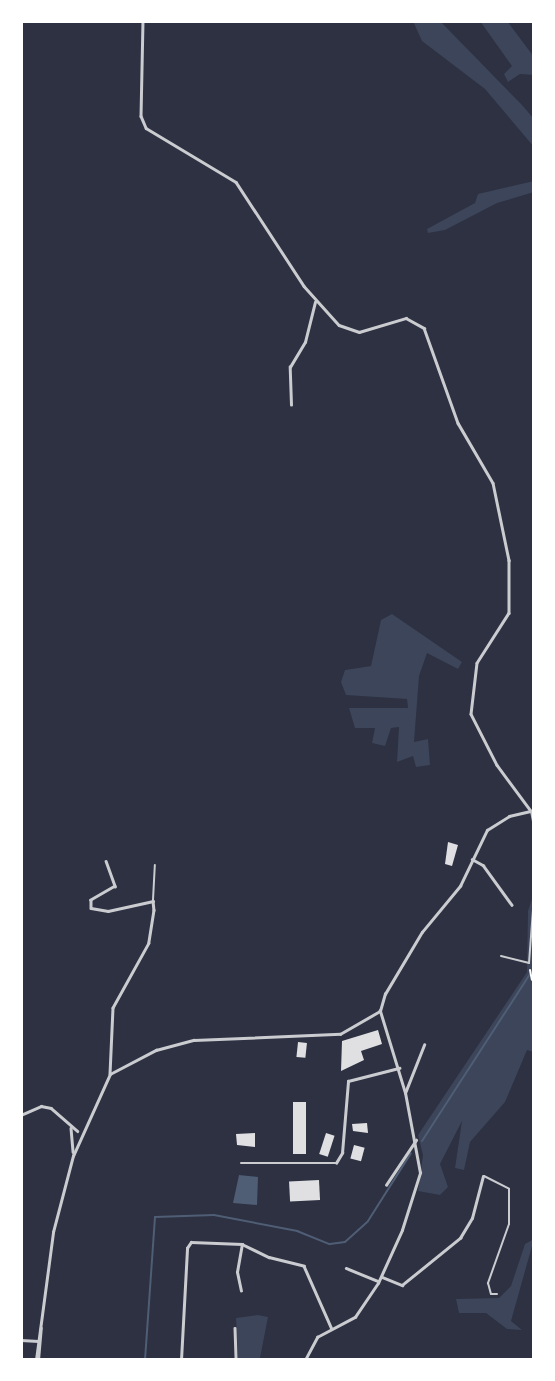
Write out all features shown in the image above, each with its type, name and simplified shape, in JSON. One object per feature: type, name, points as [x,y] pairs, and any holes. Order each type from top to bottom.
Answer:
[{"type":"street","points":[[110,1074],[156,1050],[194,1040],[340,1034],[380,1011],[401,966],[460,886],[493,824],[532,810],[486,748],[471,714],[477,663],[505,623],[510,604],[509,560],[489,474],[458,423],[421,324],[406,318],[352,331],[339,325],[316,301],[236,182],[144,125],[143,21]]},
{"type":"street","points":[[290,405],[290,367],[304,342],[316,301]]},
{"type":"street","points":[[472,859],[483,865],[512,905]]},
{"type":"street","points":[[72,1156],[110,1074],[113,1008],[149,943],[153,901],[108,911],[91,908],[91,900],[115,886],[106,861]]},
{"type":"street","points":[[305,1360],[317,1338],[331,1326],[355,1317],[379,1282],[418,1183],[416,1140],[399,1068],[380,1011]]},
{"type":"street","points":[[405,1093],[424,1045]]},
{"type":"street","points":[[241,1163],[336,1163],[342,1153],[348,1081],[399,1068]]},
{"type":"street","points":[[21,1115],[46,1107],[81,1137]]},
{"type":"street","points":[[37,1360],[53,1233],[75,1133],[87,1125]]},
{"type":"street","points":[[75,1133],[81,1137]]},
{"type":"street","points":[[386,1185],[416,1140]]},
{"type":"street","points":[[382,1277],[402,1285],[460,1238],[472,1218],[482,1176]]},
{"type":"street","points":[[241,1291],[237,1272],[243,1244]]},
{"type":"street","points":[[181,1360],[188,1246],[243,1244],[306,1268],[331,1326]]},
{"type":"street","points":[[346,1268],[379,1282]]},
{"type":"street","points":[[235,1328],[236,1360]]},
{"type":"street","points":[[21,1340],[39,1342]]},
{"type":"lane","points":[[532,810],[534,827]]},
{"type":"lane","points":[[153,901],[155,865]]},
{"type":"lane","points":[[501,957],[529,963],[534,897]]},
{"type":"lane","points":[[482,1176],[509,1189],[509,1224],[488,1283],[491,1294],[497,1294]]},
{"type":"path","points":[[530,970],[532,980]]},
{"type":"shaded area","points":[[413,21],[440,21],[522,105],[534,119],[534,147],[485,89],[422,41]]},
{"type":"shaded area","points":[[480,21],[507,21],[534,57],[534,75],[520,74],[508,82],[504,74],[512,66]]},
{"type":"shaded area","points":[[534,181],[534,192],[497,203],[445,230],[428,233],[427,229],[475,203],[478,194]]},
{"type":"shaded area","points":[[392,614],[462,662],[458,669],[427,653],[419,676],[414,742],[428,739],[430,765],[416,767],[413,756],[397,762],[399,727],[391,728],[385,746],[372,743],[375,728],[355,728],[349,708],[408,708],[407,699],[346,695],[341,682],[345,670],[371,666],[381,620]]},
{"type":"shaded area","points":[[534,893],[534,1052],[527,1050],[505,1102],[470,1142],[464,1170],[455,1168],[462,1121],[440,1164],[448,1187],[440,1195],[418,1191],[423,1155],[418,1135],[527,972],[528,911]]},
{"type":"shaded area","points":[[239,1175],[258,1177],[257,1205],[233,1203]]},
{"type":"shaded area","points":[[534,1239],[511,1321],[522,1330],[507,1329],[486,1313],[459,1313],[456,1299],[499,1298],[511,1286],[525,1244]]},
{"type":"shaded area","points":[[258,1315],[268,1317],[260,1358],[238,1358],[236,1318]]},
{"type":"building","points":[[448,842],[458,845],[452,866],[445,864]]},
{"type":"building","points":[[378,1030],[382,1044],[361,1051],[364,1060],[341,1071],[342,1041]]},
{"type":"building","points":[[298,1042],[307,1043],[305,1058],[296,1057]]},
{"type":"building","points":[[293,1102],[306,1102],[306,1154],[293,1154]]},
{"type":"building","points":[[367,1123],[368,1133],[353,1131],[352,1124]]},
{"type":"building","points":[[255,1133],[255,1147],[237,1145],[236,1134]]},
{"type":"building","points":[[326,1133],[335,1136],[328,1157],[319,1154]]},
{"type":"building","points":[[354,1145],[365,1148],[361,1161],[350,1159]]},
{"type":"building","points":[[319,1180],[320,1200],[290,1202],[289,1182]]},
{"type":"waterway","points":[[422,1141],[534,968]]},
{"type":"waterway","points":[[145,1360],[155,1217],[214,1215],[297,1231],[330,1244],[345,1242],[368,1221],[411,1153]]}]
